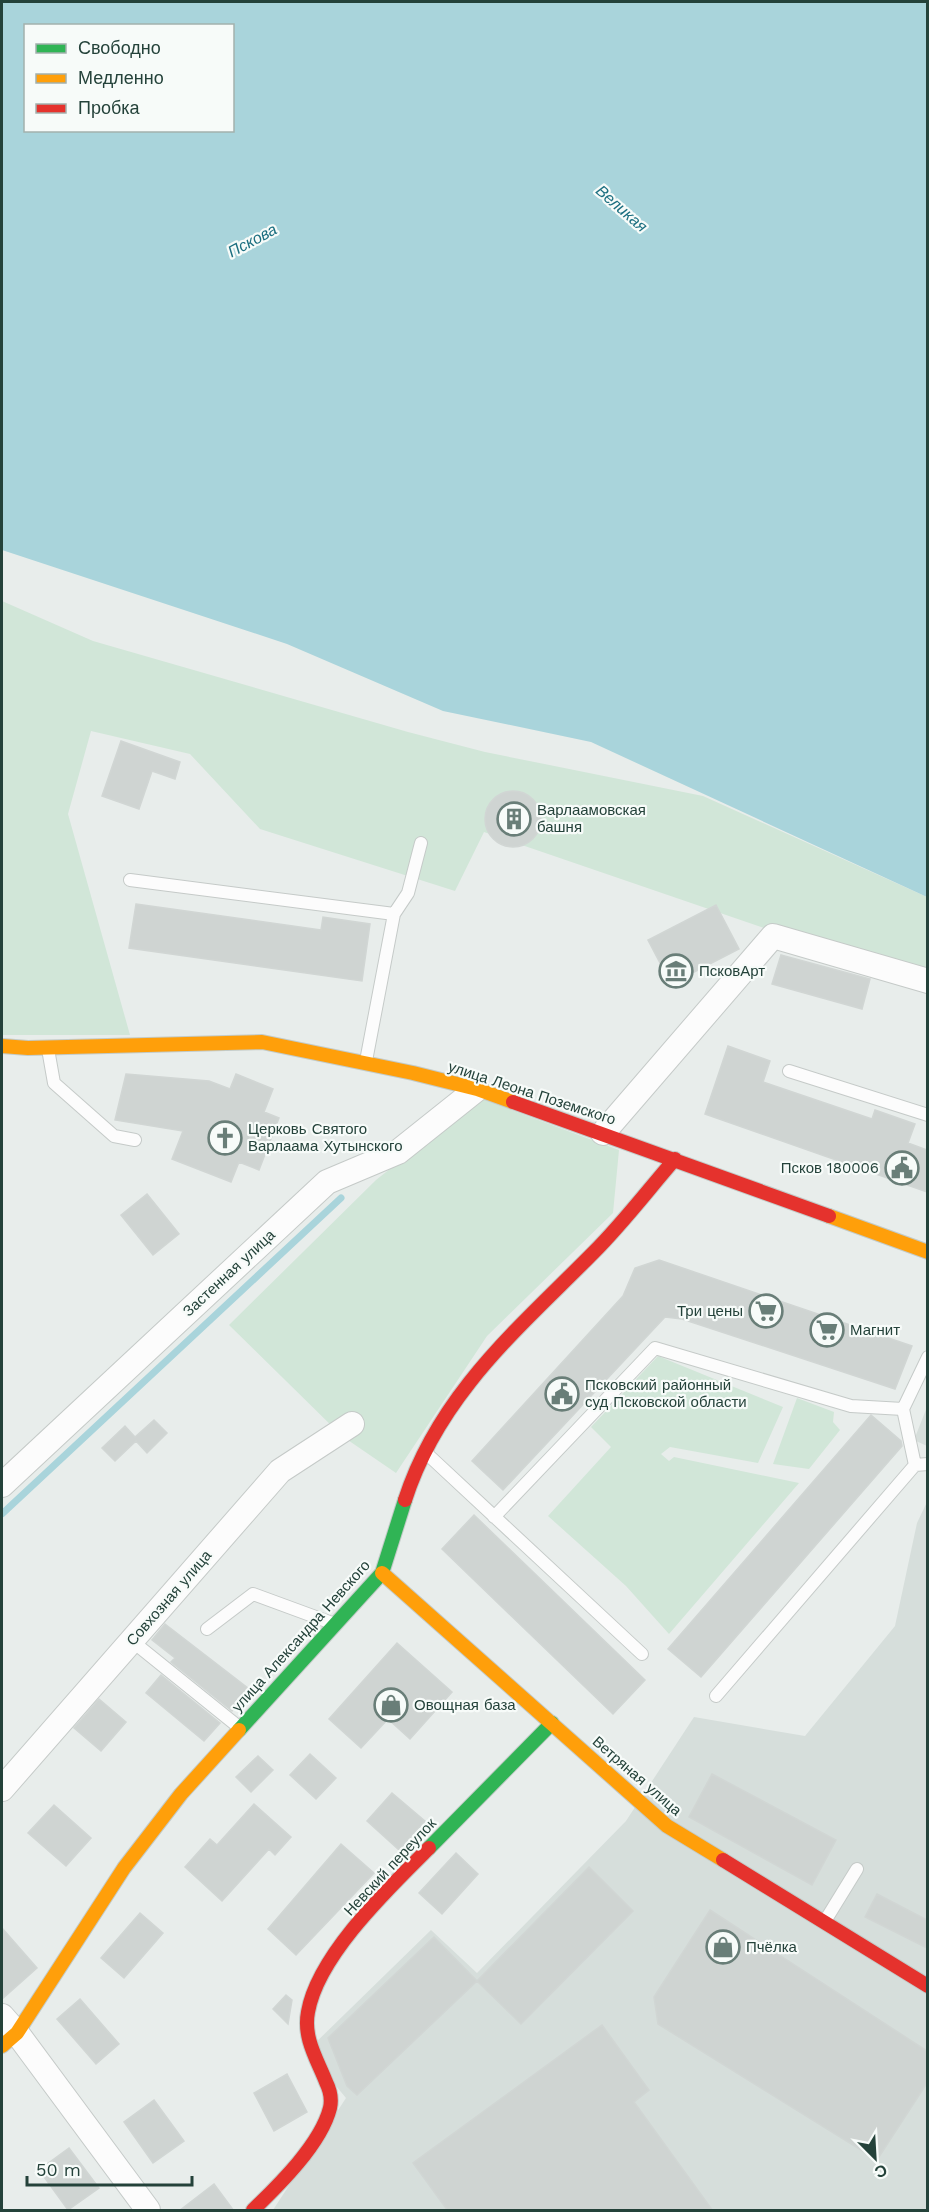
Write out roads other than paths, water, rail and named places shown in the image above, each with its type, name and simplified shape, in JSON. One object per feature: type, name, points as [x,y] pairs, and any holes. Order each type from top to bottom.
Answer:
[{"type":"street","points":[[603,1134],[773,936],[927,981]]},
{"type":"street","name":"улица Леона Поземского","points":[[2,1046],[48,1048],[262,1042],[366,1063],[477,1089],[927,1252]]},
{"type":"street","name":"Застенная улица","points":[[2,1485],[327,1182],[398,1152],[477,1089]]},
{"type":"street","name":"улица Александра Невского","points":[[7,2032],[124,1868],[181,1794],[382,1573],[413,1475],[439,1422],[502,1343],[596,1250],[675,1159]]},
{"type":"street","name":"Совхозная улица","points":[[2,1789],[280,1471],[352,1424]]},
{"type":"street","name":"Ветряная улица","points":[[382,1573],[667,1826],[927,1986]]},
{"type":"street","name":"Невский переулок","points":[[253,2211],[320,2131],[329,2114],[331,2097],[310,2049],[305,2023],[312,1998],[330,1962],[374,1904],[552,1723]]},
{"type":"street","points":[[7,2032],[148,2211]]},
{"type":"lane","points":[[366,1063],[394,914],[408,893],[421,843]]},
{"type":"lane","points":[[130,880],[394,914]]},
{"type":"lane","points":[[48,1048],[54,1083],[114,1136],[135,1140]]},
{"type":"lane","points":[[789,1071],[927,1115]]},
{"type":"lane","points":[[494,1516],[655,1348],[851,1406],[903,1409]]},
{"type":"lane","points":[[716,1696],[921,1465],[903,1409],[927,1357]]},
{"type":"lane","points":[[424,1452],[642,1654]]},
{"type":"lane","points":[[207,1629],[253,1594],[336,1624]]},
{"type":"lane","points":[[132,1641],[241,1728]]},
{"type":"lane","points":[[825,1922],[857,1869]]},
{"type":"water","points":[[2,2],[927,2],[927,897],[591,742],[443,711],[287,644],[2,550]]},
{"type":"waterway","points":[[2,1514],[341,1198]]},
{"type":"place","name":"Варлаамовская башня","points":[[514,819]]},
{"type":"place","name":"ПсковАрт","points":[[676,971]]},
{"type":"place","name":"Церковь Святого Варлаама Хутынского","points":[[225,1138]]},
{"type":"place","name":"Псков 180006","points":[[902,1168]]},
{"type":"place","name":"Три цены","points":[[766,1311]]},
{"type":"place","name":"Магнит","points":[[827,1330]]},
{"type":"place","name":"Псковский районный суд Псковской области","points":[[562,1394]]},
{"type":"place","name":"Овощная база","points":[[391,1705]]},
{"type":"place","name":"Пчёлка","points":[[723,1947]]},
{"type":"water label","name":"Великая","points":[[622,208]]},
{"type":"water label","name":"Пскова","points":[[252,240]]}]
